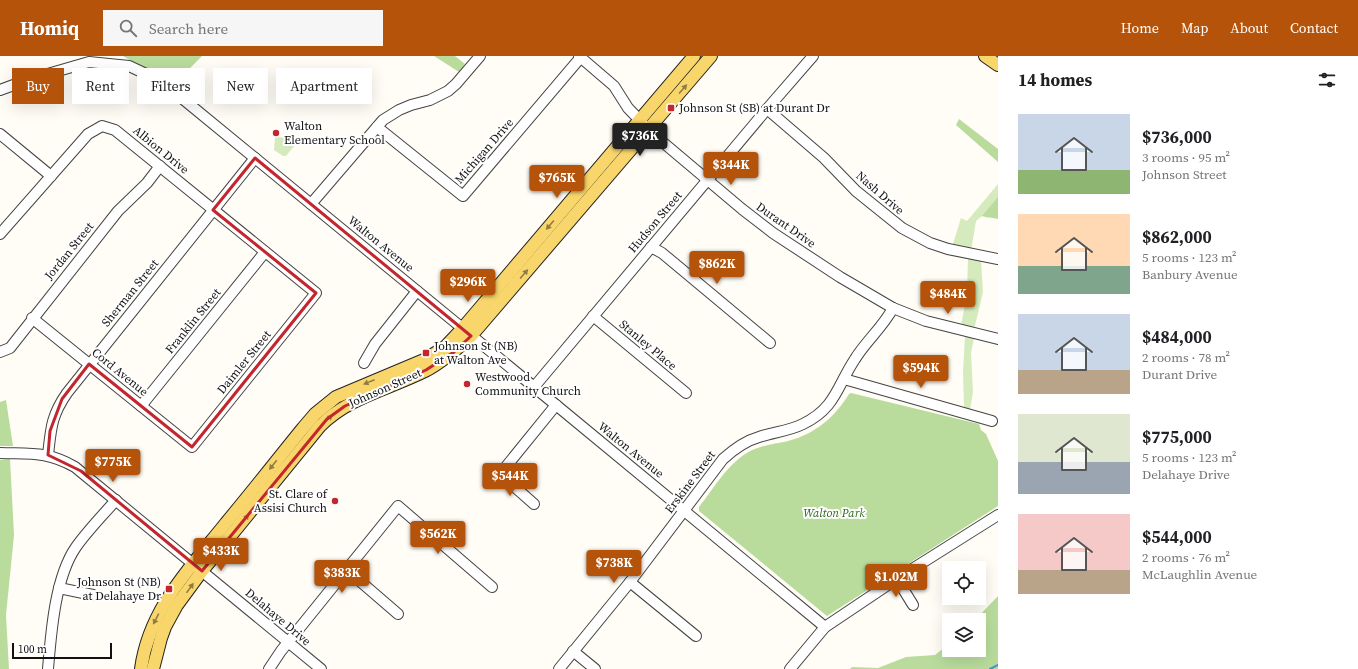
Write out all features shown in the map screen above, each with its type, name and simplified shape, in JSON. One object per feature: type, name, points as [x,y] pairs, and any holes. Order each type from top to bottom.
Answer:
[{"type":"main road","name":"Johnson Street","points":[[141,669],[143,657],[153,625],[162,608],[312,435],[327,419],[348,405],[426,370],[454,352],[467,332],[639,120],[694,56]]},
{"type":"main road","name":"Johnson Street","points":[[467,332],[711,56]]},
{"type":"main road","points":[[985,56],[998,65]]},
{"type":"main road","name":"Johnson Street","points":[[153,669],[161,638],[170,617],[198,568]]},
{"type":"street","points":[[311,204],[383,120],[399,110],[430,100],[448,90],[456,84],[480,56]]},
{"type":"street","name":"Hudson Street","points":[[534,387],[767,108],[813,56]]},
{"type":"street","name":"Michigan Drive","points":[[377,127],[463,196],[580,57]]},
{"type":"street","name":"Durant Drive","points":[[580,57],[614,86],[628,108],[648,129],[707,180],[773,233],[893,308],[926,321],[998,339]]},
{"type":"street","name":"Walton Avenue","points":[[0,90],[27,80],[90,62],[129,66],[161,82],[825,627]]},
{"type":"street","name":"Nash Drive","points":[[767,108],[824,158],[856,191],[902,228],[917,237],[948,249],[998,259]]},
{"type":"street","name":"Albion Drive","points":[[0,234],[88,134],[102,126],[115,130],[316,293]]},
{"type":"street","points":[[0,134],[51,176]]},
{"type":"street","name":"Sherman Street","points":[[48,455],[52,423],[57,408],[67,393],[255,158]]},
{"type":"street","name":"Jordan Street","points":[[0,352],[10,348],[32,318],[118,211],[147,183],[160,166]]},
{"type":"street","points":[[651,247],[662,253],[770,343]]},
{"type":"street","name":"Franklin Street","points":[[141,406],[265,252]]},
{"type":"street","points":[[364,363],[375,344],[417,291]]},
{"type":"street","name":"Daimler Street","points":[[192,447],[316,293]]},
{"type":"street","name":"Erskine Street","points":[[559,669],[630,582],[716,468],[732,451],[740,445],[758,437],[784,432],[802,425],[811,420],[826,407],[834,398],[855,359],[889,316],[893,308]]},
{"type":"street","name":"Stanley Place","points":[[593,316],[686,393]]},
{"type":"street","name":"Cord Avenue","points":[[32,318],[192,447]]},
{"type":"street","points":[[844,379],[992,421]]},
{"type":"street","points":[[534,504],[500,474],[556,405]]},
{"type":"street","name":"Delahaye Drive","points":[[0,453],[48,455],[75,467],[320,669]]},
{"type":"street","points":[[48,669],[51,633],[62,578],[76,547],[116,500]]},
{"type":"street","points":[[269,669],[288,642],[398,506],[492,587]]},
{"type":"street","points":[[790,669],[825,627],[998,515]]},
{"type":"street","points":[[347,570],[398,614]]},
{"type":"street","points":[[897,579],[914,605]]},
{"type":"street","points":[[630,582],[696,636]]},
{"type":"street","points":[[59,588],[93,595]]},
{"type":"street","points":[[573,651],[595,669]]},
{"type":"highlighted area","points":[[255,158],[471,336],[454,352],[426,370],[345,406],[327,419],[202,571],[81,471],[48,455],[50,431],[62,399],[89,364],[192,447],[316,293],[213,210]]},
{"type":"green space","points":[[123,56],[202,56],[190,68],[143,68]]},
{"type":"green space","points":[[434,56],[455,56],[465,64],[459,72]]},
{"type":"green space","points":[[959,119],[998,149],[998,162],[956,125]]},
{"type":"green space","points":[[275,137],[297,138],[295,145],[286,156],[283,156],[274,150]]},
{"type":"green space","points":[[998,184],[998,206],[988,218],[982,216],[976,221],[971,251],[952,247],[961,218],[967,221]]},
{"type":"green space","points":[[998,197],[998,219],[982,216]]},
{"type":"green space","points":[[968,259],[981,261],[983,292],[974,330],[961,326],[967,293]]},
{"type":"green space","points":[[965,336],[974,338],[971,353],[973,392],[970,410],[964,408],[963,372]]},
{"type":"green space","name":"Walton Park","points":[[851,393],[979,424],[981,430],[986,434],[998,461],[998,506],[827,616],[699,511],[699,507],[722,476],[742,456],[755,449],[788,441],[807,434],[831,417]]},
{"type":"green space","points":[[6,400],[13,446],[0,446],[0,402]]},
{"type":"green space","points":[[10,459],[14,535],[6,615],[9,669],[0,669],[0,460]]},
{"type":"green space","points":[[998,596],[998,669],[850,669],[852,667],[878,668],[906,657],[935,655],[942,650],[942,657],[986,657],[986,613],[982,613]]},
{"type":"waterway","points":[[990,669],[998,665]]},
{"type":"place","name":"Johnson St (SB) at Durant Dr","points":[[671,108]]},
{"type":"place","name":"Walton Elementary School","points":[[276,133]]},
{"type":"place","name":"Johnson St (NB) at Walton Ave","points":[[426,353]]},
{"type":"place","name":"Westwood Community Church","points":[[467,384]]},
{"type":"place","name":"St. Clare of Assisi Church","points":[[335,501]]},
{"type":"place","name":"Johnson St (NB) at Delahaye Dr","points":[[169,589]]}]
